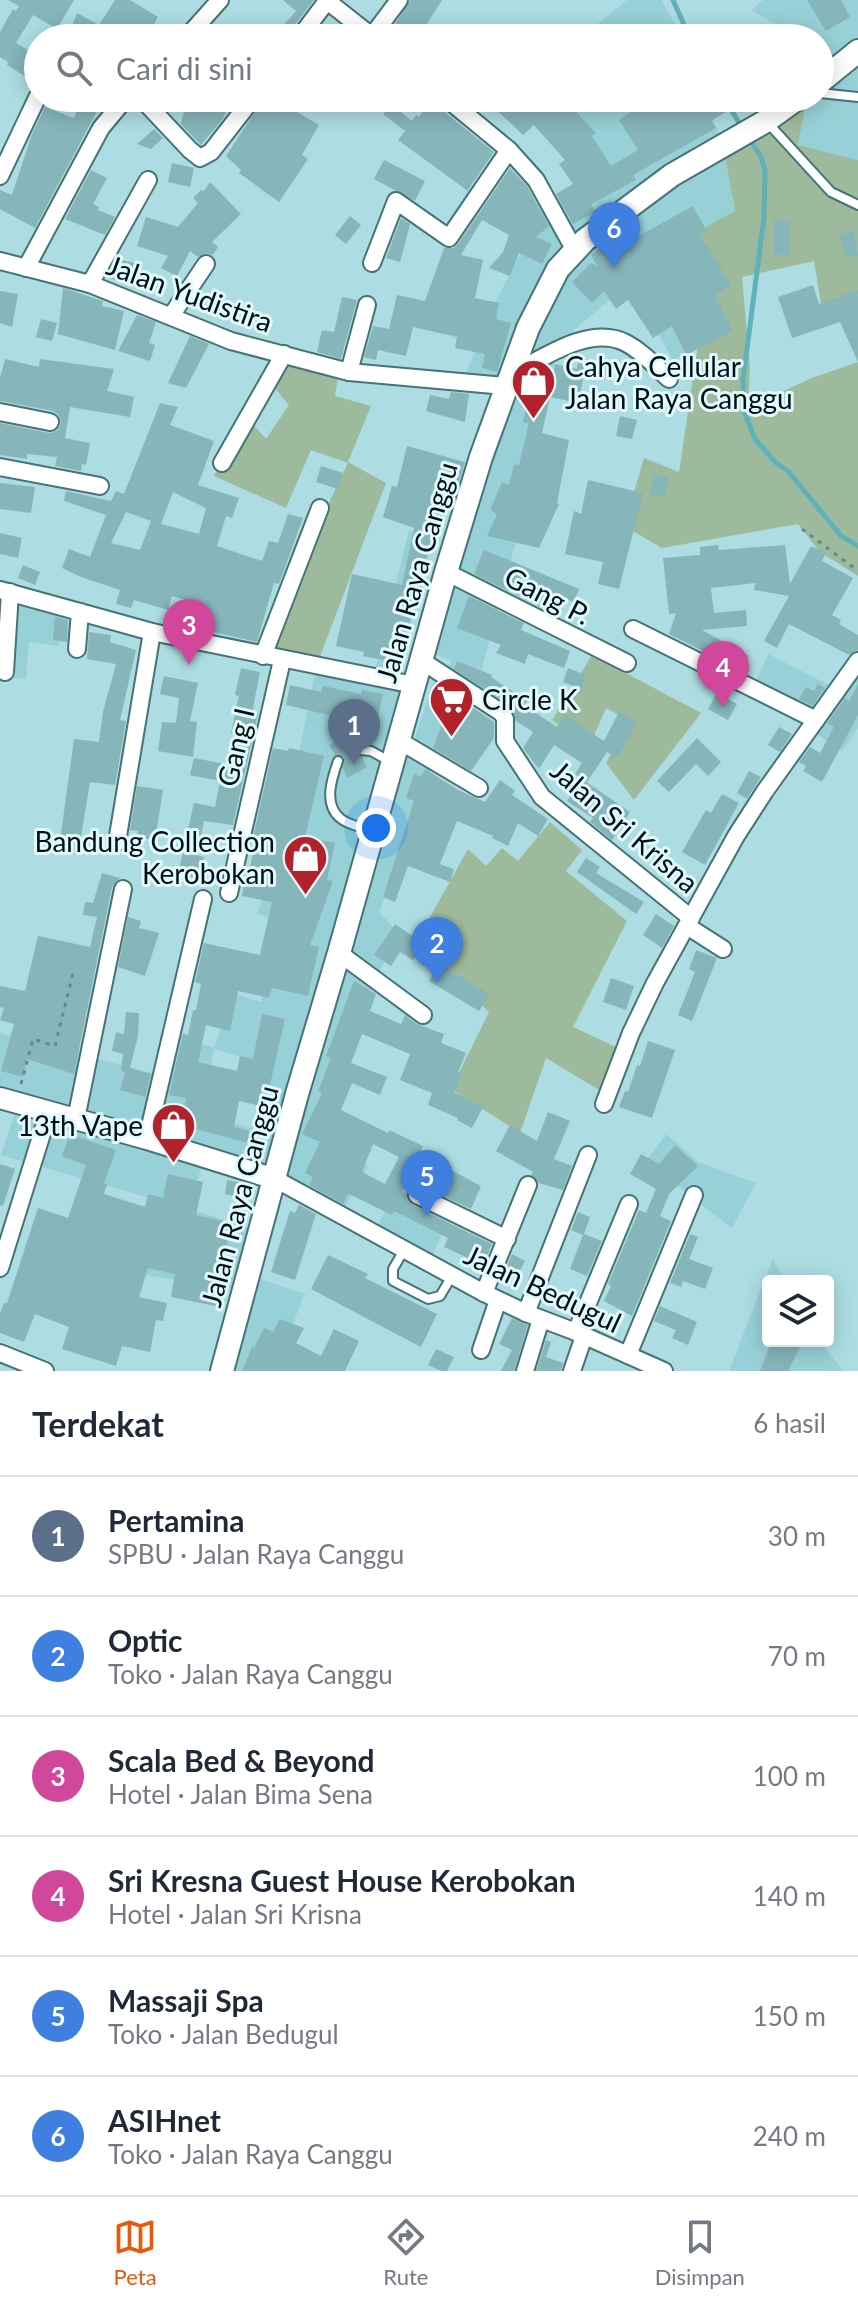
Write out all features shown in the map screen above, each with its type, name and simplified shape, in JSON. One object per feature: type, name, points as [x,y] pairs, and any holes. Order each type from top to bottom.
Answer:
[{"type":"main road","points":[[849,67],[858,51]]},
{"type":"main road","name":"Jalan Raya Canggu","points":[[222,1371],[297,1094],[446,572],[481,457],[528,328],[558,269],[574,249],[672,175],[779,112]]},
{"type":"street","points":[[199,24],[220,0]]},
{"type":"street","points":[[382,24],[399,0]]},
{"type":"street","points":[[312,24],[332,2],[358,24]]},
{"type":"street","points":[[0,176],[30,112]]},
{"type":"street","points":[[26,268],[101,128],[114,112]]},
{"type":"street","points":[[154,112],[200,158],[211,152],[242,112]]},
{"type":"street","points":[[463,112],[509,150],[536,180],[574,249]]},
{"type":"street","points":[[372,263],[396,201],[449,238],[509,150]]},
{"type":"street","points":[[90,284],[148,180]]},
{"type":"street","name":"Jalan Yudistira","points":[[0,261],[90,284],[231,341],[349,372],[508,381]]},
{"type":"street","points":[[171,316],[206,264]]},
{"type":"street","points":[[349,372],[367,305]]},
{"type":"street","points":[[508,381],[569,346],[582,340],[599,338],[622,341],[641,352],[669,379]]},
{"type":"street","points":[[222,463],[284,354]]},
{"type":"street","points":[[0,412],[50,422]]},
{"type":"street","points":[[0,467],[100,486]]},
{"type":"street","points":[[263,656],[320,508]]},
{"type":"street","name":"Gang P.","points":[[446,572],[627,663]]},
{"type":"street","points":[[5,672],[5,591],[152,632],[414,685]]},
{"type":"street","points":[[77,649],[80,612]]},
{"type":"street","points":[[633,629],[816,720]]},
{"type":"street","points":[[117,842],[152,632]]},
{"type":"street","name":"Gang I","points":[[229,893],[282,660]]},
{"type":"street","name":"Jalan Sri Krisna","points":[[422,661],[502,713],[505,741],[542,797],[689,922],[736,836],[765,791],[858,661]]},
{"type":"street","points":[[398,740],[479,788]]},
{"type":"street","points":[[76,1119],[123,889]]},
{"type":"street","points":[[147,1139],[203,899]]},
{"type":"street","points":[[604,1104],[631,1033],[689,922],[723,949]]},
{"type":"street","points":[[339,953],[423,1015]]},
{"type":"street","points":[[8,1100],[275,1179]]},
{"type":"street","points":[[0,1268],[49,1111]]},
{"type":"street","points":[[525,1371],[534,1316],[588,1155]]},
{"type":"street","name":"Jalan Bedugul","points":[[275,1179],[491,1296],[664,1371]]},
{"type":"street","points":[[481,1350],[491,1296],[507,1239],[528,1185]]},
{"type":"street","points":[[417,1195],[507,1239]]},
{"type":"street","points":[[628,1355],[694,1195]]},
{"type":"street","points":[[572,1371],[580,1334],[629,1204]]},
{"type":"street","points":[[0,1353],[45,1371]]},
{"type":"lane","points":[[834,94],[858,97]]},
{"type":"lane","points":[[766,121],[831,192],[858,205]]},
{"type":"lane","points":[[359,750],[371,751],[392,763]]},
{"type":"lane","points":[[338,761],[332,781],[333,808],[341,819],[372,831]]},
{"type":"lane","points":[[405,1249],[393,1269],[393,1281],[428,1299],[440,1296],[452,1276]]},
{"type":"path","points":[[802,529],[858,571]]},
{"type":"path","points":[[8,1100],[33,1039],[55,1046],[74,969]]},
{"type":"shaded area","points":[[627,0],[661,0],[675,24],[597,24]]},
{"type":"shaded area","points":[[763,0],[858,0],[858,160],[798,146],[804,112],[834,112],[834,24],[774,24],[751,10]]},
{"type":"shaded area","points":[[568,112],[711,112],[723,147],[735,212],[727,328],[673,360],[652,323],[664,254],[562,340],[548,382],[535,470],[473,702],[443,775],[431,768],[379,912],[398,932],[374,983],[319,1142],[368,1166],[341,1214],[203,1160],[190,1209],[255,1230],[243,1273],[304,1294],[276,1371],[217,1371],[238,1290],[134,1273],[149,1198],[1,1155],[18,1104],[0,1098],[0,1033],[152,1073],[164,1030],[214,1048],[232,993],[261,1002],[282,922],[257,914],[284,830],[316,667],[373,678],[409,530],[432,538],[393,687],[406,698],[411,750],[433,682],[442,684],[451,660],[418,649],[446,543],[493,392],[460,388],[494,305],[544,208],[601,174]],"holes":[[[214,1049],[267,1065],[251,1128],[202,1114]]]},
{"type":"shaded area","points":[[0,598],[62,618],[59,646],[29,642],[26,679],[0,677]]},
{"type":"shaded area","points":[[858,649],[858,728],[842,751],[803,725],[749,697],[768,654],[831,686]]},
{"type":"shaded area","points":[[666,1134],[698,1162],[756,1183],[732,1228],[646,1161]]},
{"type":"shaded area","points":[[398,1187],[452,1216],[428,1262],[374,1232]]},
{"type":"shaded area","points":[[773,1258],[782,1275],[766,1275]]},
{"type":"shaded area","points":[[762,1286],[762,1347],[824,1347],[844,1371],[729,1371]]},
{"type":"green space","points":[[757,112],[804,112],[798,145],[858,160],[858,296],[821,304],[814,261],[742,277],[750,367],[748,407],[812,378],[858,362],[858,576],[820,552],[798,524],[662,548],[624,526],[644,458],[679,472],[698,345],[682,240],[735,211],[723,147]]},
{"type":"green space","points":[[282,354],[338,377],[335,396],[371,406],[348,462],[386,483],[316,667],[257,653],[348,463],[311,450],[286,508],[214,476],[246,417],[266,439],[289,405],[269,381]]},
{"type":"green space","points":[[592,655],[701,713],[634,800],[606,763],[629,721],[606,708],[589,747],[552,720]]},
{"type":"green space","points":[[550,822],[582,850],[566,871],[627,921],[573,1027],[616,1047],[599,1090],[546,1058],[520,1133],[451,1089],[489,1012],[414,946],[468,849],[486,866],[502,848],[518,861]]},
{"type":"building","points":[[8,0],[74,0],[60,24],[48,24],[33,15],[28,24],[24,24],[16,43],[24,48],[24,76],[0,57],[0,32],[13,9],[16,11],[19,6]]},
{"type":"building","points":[[115,0],[130,0],[158,17],[154,24],[100,24]]},
{"type":"building","points":[[283,0],[314,0],[295,24],[284,24],[296,11]]},
{"type":"building","points":[[410,0],[442,0],[427,24],[395,24]]},
{"type":"building","points":[[807,0],[841,0],[850,17],[834,26],[822,24]]},
{"type":"building","points":[[77,13],[97,24],[73,24]]},
{"type":"building","points":[[43,112],[58,112],[74,118],[76,112],[97,112],[35,228],[0,209],[0,190],[12,195]]},
{"type":"building","points":[[226,112],[201,145],[181,124],[183,114]]},
{"type":"building","points":[[255,112],[297,112],[319,125],[302,155],[308,159],[279,202],[239,173],[241,170],[226,156]]},
{"type":"building","points":[[401,112],[412,121],[416,115],[419,117],[423,112],[445,112],[494,152],[467,191],[398,140],[405,131],[383,114]]},
{"type":"building","points":[[499,112],[576,112],[596,133],[592,136],[611,166],[638,150],[619,120],[631,112],[725,112],[711,121],[716,128],[633,175],[636,180],[591,204],[595,212],[573,224],[556,194],[573,184],[559,164],[565,160],[534,125],[523,135]]},
{"type":"building","points":[[154,129],[163,138],[151,149],[137,144]]},
{"type":"building","points":[[384,160],[425,181],[415,201],[374,179]]},
{"type":"building","points":[[172,163],[194,168],[190,187],[168,182]]},
{"type":"building","points":[[510,168],[527,186],[549,226],[536,237],[552,244],[542,264],[519,253],[510,276],[489,268],[503,252],[509,235],[482,220],[461,255],[483,260],[475,298],[499,303],[496,319],[511,323],[497,372],[482,368],[485,354],[455,348],[457,337],[413,327],[406,356],[378,350],[376,360],[364,357],[373,326],[389,329],[397,295],[425,301],[444,248],[453,248],[458,244]]},
{"type":"building","points":[[91,170],[107,178],[93,204],[99,207],[98,210],[115,217],[105,235],[65,219]]},
{"type":"building","points":[[210,182],[241,214],[212,242],[218,247],[213,255],[206,253],[198,257],[190,251],[177,276],[161,268],[168,256],[137,246],[146,217],[178,227],[198,203],[193,198],[201,190],[204,191]]},
{"type":"building","points":[[693,206],[706,230],[699,233],[731,285],[715,295],[733,331],[686,355],[672,326],[653,338],[628,300],[616,309],[604,291],[592,303],[572,282],[591,263],[597,266],[591,255],[618,235],[624,244]]},
{"type":"building","points":[[350,216],[361,225],[346,244],[335,235]]},
{"type":"building","points":[[401,218],[410,224],[400,262],[386,258]]},
{"type":"building","points":[[774,220],[790,221],[789,255],[774,255]]},
{"type":"building","points":[[854,230],[858,255],[847,258],[839,235]]},
{"type":"building","points":[[117,259],[135,263],[131,283],[107,278]]},
{"type":"building","points":[[813,285],[819,304],[858,290],[858,362],[840,322],[792,338],[778,297]]},
{"type":"building","points":[[63,288],[103,301],[102,306],[124,311],[115,350],[58,334]]},
{"type":"building","points":[[0,291],[18,294],[12,327],[0,323]]},
{"type":"building","points":[[342,297],[357,300],[341,359],[317,352],[322,330],[334,332]]},
{"type":"building","points":[[137,315],[156,322],[149,343],[155,345],[150,361],[118,351]]},
{"type":"building","points":[[41,319],[57,323],[52,341],[36,337]]},
{"type":"building","points":[[190,336],[209,344],[186,388],[168,383]]},
{"type":"building","points":[[579,357],[609,364],[605,380],[584,375],[578,403],[550,397],[542,433],[569,440],[559,504],[539,548],[487,536],[497,514],[490,510],[502,482],[509,485],[514,464],[519,465],[529,423],[523,422],[529,377],[552,381],[555,364],[577,369]]},
{"type":"building","points":[[5,359],[39,367],[40,359],[114,369],[107,391],[134,397],[130,417],[70,407],[65,438],[90,443],[86,465],[82,464],[81,471],[55,466],[57,457],[27,454],[27,459],[0,455],[0,423],[49,433],[58,430],[61,423],[58,414],[53,411],[0,401],[0,378]]},
{"type":"building","points":[[451,392],[469,394],[465,422],[426,411],[430,395],[449,399]]},
{"type":"building","points":[[160,403],[178,407],[170,425],[214,441],[198,485],[239,498],[232,518],[226,516],[217,546],[262,561],[269,541],[278,543],[288,514],[303,518],[279,584],[274,583],[257,642],[195,628],[201,604],[172,596],[168,610],[134,600],[131,608],[116,604],[120,590],[62,568],[69,549],[90,557],[106,515],[64,501],[66,491],[111,501],[116,491],[124,494]],"holes":[[[173,492],[206,508],[199,534],[161,524]],[[126,512],[151,521],[140,550],[111,543]]]},
{"type":"building","points":[[620,416],[637,420],[632,439],[616,436]]},
{"type":"building","points":[[407,446],[465,462],[456,492],[451,491],[436,532],[433,531],[421,588],[417,588],[400,671],[382,667],[384,660],[363,656],[364,652],[336,646],[352,574],[402,585],[414,528],[383,517],[392,486],[397,487]]},
{"type":"building","points":[[321,466],[343,473],[338,489],[316,482]]},
{"type":"building","points":[[654,474],[669,477],[664,497],[650,494]]},
{"type":"building","points":[[588,480],[643,493],[619,589],[598,584],[603,562],[565,554],[574,511],[581,514]]},
{"type":"building","points":[[0,483],[35,487],[31,513],[0,509]]},
{"type":"building","points":[[0,533],[22,538],[18,558],[0,554]]},
{"type":"building","points":[[718,545],[719,550],[785,545],[790,584],[811,546],[826,553],[822,561],[853,578],[832,615],[841,620],[839,624],[858,635],[858,650],[849,655],[789,624],[777,648],[764,641],[789,596],[754,590],[755,583],[711,588],[714,613],[746,610],[747,626],[702,630],[749,656],[741,670],[669,634],[676,613],[669,614],[663,558],[700,555],[700,547]]},
{"type":"building","points":[[484,550],[579,589],[574,602],[560,597],[553,613],[474,574]]},
{"type":"building","points":[[23,565],[40,572],[35,585],[18,578]]},
{"type":"building","points":[[469,596],[524,623],[521,630],[570,651],[564,668],[528,654],[525,664],[496,653],[501,645],[457,628]]},
{"type":"building","points":[[55,617],[68,620],[67,642],[53,640]]},
{"type":"building","points":[[89,632],[111,635],[110,642],[136,650],[120,720],[126,721],[115,785],[90,782],[78,855],[55,851],[57,834],[61,834],[74,739],[99,742],[103,712],[116,664],[87,659]]},
{"type":"building","points":[[457,661],[492,675],[527,701],[524,705],[557,727],[565,715],[604,741],[619,712],[637,722],[617,758],[607,752],[587,782],[575,774],[582,763],[554,745],[539,769],[523,748],[533,732],[516,721],[508,704],[454,669]]},
{"type":"building","points":[[241,668],[260,672],[252,713],[258,714],[233,825],[204,821],[197,855],[204,857],[199,879],[178,874],[194,803],[215,807],[220,781],[190,775],[194,758],[230,765],[237,734],[231,733]]},
{"type":"building","points":[[568,668],[586,675],[581,689],[563,682]]},
{"type":"building","points":[[164,676],[198,683],[190,721],[197,722],[193,757],[158,751],[162,722],[176,723],[179,698],[160,694]]},
{"type":"building","points":[[818,684],[825,688],[812,706],[799,699],[806,687],[814,691]]},
{"type":"building","points":[[858,684],[858,715],[822,782],[803,771],[806,766],[799,762],[810,747],[820,753],[834,727],[827,723],[845,698],[849,701]]},
{"type":"building","points":[[290,685],[321,692],[323,686],[361,694],[362,690],[383,694],[378,716],[364,712],[363,718],[339,713],[341,718],[286,705]]},
{"type":"building","points":[[441,686],[494,722],[494,738],[471,771],[433,748],[448,709],[434,704]]},
{"type":"building","points":[[717,693],[737,704],[728,720],[708,709]]},
{"type":"building","points":[[779,727],[792,734],[780,752],[768,745]]},
{"type":"building","points":[[350,734],[355,744],[353,754],[362,757],[367,767],[347,778],[343,769],[344,757],[335,755],[329,745]]},
{"type":"building","points":[[697,738],[721,762],[708,776],[696,764],[669,792],[657,781]]},
{"type":"building","points":[[273,748],[288,751],[289,748],[324,756],[305,837],[335,843],[327,880],[333,881],[310,945],[319,947],[308,996],[272,988],[269,998],[238,991],[230,1031],[206,1025],[198,1062],[237,1071],[240,1056],[253,1059],[262,1014],[285,1019],[265,1107],[239,1101],[234,1127],[255,1132],[252,1144],[181,1125],[186,1098],[169,1095],[183,1034],[188,1035],[193,1010],[196,1010],[201,984],[195,982],[204,943],[260,955],[272,902],[242,896]]},
{"type":"building","points":[[425,769],[458,790],[485,802],[500,780],[515,791],[512,795],[548,819],[538,836],[518,823],[508,846],[457,821],[440,864],[454,869],[450,882],[408,866],[395,902],[383,897],[414,801],[406,798],[414,774],[421,777]]},
{"type":"building","points":[[749,771],[761,777],[747,799],[737,793]]},
{"type":"building","points":[[582,779],[630,812],[612,840],[590,822],[593,818],[567,801]]},
{"type":"building","points":[[137,786],[163,790],[155,840],[137,837],[138,831],[130,830]]},
{"type":"building","points":[[722,794],[739,803],[705,865],[682,852],[706,810],[711,813]]},
{"type":"building","points":[[586,858],[600,867],[596,873],[644,902],[636,914],[577,872]]},
{"type":"building","points":[[102,873],[120,878],[112,887],[74,1074],[27,1059],[23,1077],[1,1071],[14,1024],[0,1020],[4,1008],[0,1007],[0,986],[25,991],[38,936],[90,947],[97,917],[83,915],[85,902],[93,903]]},
{"type":"building","points":[[656,914],[674,926],[662,948],[643,935]]},
{"type":"building","points":[[128,917],[141,921],[139,928],[159,933],[145,976],[118,967]]},
{"type":"building","points":[[395,924],[424,944],[413,960],[400,952],[391,966],[374,955]]},
{"type":"building","points":[[696,950],[717,958],[692,1021],[678,1015],[695,972],[689,969]]},
{"type":"building","points":[[439,964],[489,994],[479,1011],[429,981]]},
{"type":"building","points":[[611,978],[634,986],[626,1010],[603,1002]]},
{"type":"building","points":[[354,981],[376,994],[370,1011],[401,1024],[405,1015],[417,1024],[444,1034],[441,1043],[466,1053],[454,1092],[483,1107],[472,1128],[428,1105],[432,1093],[400,1080],[410,1054],[362,1034],[351,1063],[387,1077],[380,1095],[352,1083],[341,1110],[423,1146],[402,1192],[412,1205],[492,1244],[481,1270],[465,1263],[468,1258],[444,1247],[448,1238],[394,1211],[392,1215],[348,1194],[343,1204],[309,1185],[313,1177],[305,1173],[320,1142],[302,1134],[322,1093],[318,1091],[331,1058],[326,1056]],"holes":[[[373,1144],[399,1157],[385,1184],[362,1172]]]},
{"type":"building","points":[[126,1012],[139,1013],[138,1036],[130,1068],[151,1074],[145,1097],[120,1090],[125,1072],[121,1071],[123,1054],[112,1051],[116,1032],[124,1034]]},
{"type":"building","points":[[648,1041],[675,1050],[652,1118],[619,1107],[637,1065],[640,1066]]},
{"type":"building","points":[[548,1112],[570,1121],[554,1159],[572,1166],[563,1190],[539,1183],[531,1175],[533,1172],[496,1151],[510,1125],[537,1141]]},
{"type":"building","points":[[70,1134],[116,1150],[104,1183],[107,1184],[104,1194],[145,1207],[148,1194],[163,1198],[168,1174],[203,1182],[196,1215],[236,1224],[233,1239],[228,1238],[223,1260],[219,1260],[213,1290],[223,1292],[220,1307],[171,1297],[175,1274],[148,1268],[139,1297],[167,1303],[163,1321],[156,1320],[150,1352],[122,1346],[116,1366],[62,1349],[69,1327],[35,1314],[24,1342],[0,1333],[0,1313],[4,1303],[7,1303],[38,1208],[68,1218],[86,1165],[62,1156]]},
{"type":"building","points":[[675,1145],[698,1166],[669,1194],[660,1216],[671,1221],[632,1316],[604,1301],[639,1210],[646,1213],[656,1189],[630,1174],[641,1154],[659,1164]]},
{"type":"building","points":[[0,1164],[15,1169],[3,1206],[0,1205]]},
{"type":"building","points":[[443,1166],[481,1186],[471,1209],[431,1190]]},
{"type":"building","points":[[227,1180],[251,1185],[248,1199],[225,1194]]},
{"type":"building","points":[[299,1205],[316,1214],[295,1280],[271,1272],[290,1211],[295,1213]]},
{"type":"building","points":[[578,1212],[590,1217],[584,1234],[602,1241],[587,1276],[570,1269],[583,1235],[571,1230]]},
{"type":"building","points":[[690,1234],[698,1237],[689,1259],[713,1268],[705,1289],[683,1281],[681,1287],[670,1283]]},
{"type":"building","points":[[512,1254],[525,1261],[517,1277],[505,1271]]},
{"type":"building","points":[[328,1255],[368,1274],[365,1278],[437,1314],[421,1347],[311,1289]]},
{"type":"building","points":[[660,1306],[697,1322],[688,1345],[672,1338],[676,1330],[654,1321]]},
{"type":"building","points":[[512,1318],[528,1325],[514,1371],[501,1371],[512,1350],[499,1344]]},
{"type":"building","points":[[280,1319],[304,1328],[296,1343],[321,1356],[334,1329],[359,1341],[345,1371],[242,1371],[264,1328],[273,1332]]},
{"type":"building","points":[[546,1340],[551,1342],[546,1357],[563,1363],[561,1371],[536,1371]]},
{"type":"building","points":[[769,1347],[800,1347],[788,1371],[760,1371]]},
{"type":"building","points":[[436,1349],[454,1357],[447,1371],[428,1365]]},
{"type":"waterway","points":[[673,0],[684,24]]},
{"type":"waterway","points":[[732,112],[741,126]]},
{"type":"waterway","points":[[749,138],[761,157],[765,171],[764,217],[743,380],[744,411],[755,439],[776,463],[788,471],[841,536],[858,546]]},
{"type":"place","name":"ASIHnet","points":[[614,268]]},
{"type":"place","name":"Cahya Cellular Jalan Raya Canggu","points":[[534,421]]},
{"type":"place","name":"Scala Bed & Beyond","points":[[189,665]]},
{"type":"place","name":"Sri Kresna Guest House Kerobokan","points":[[723,707]]},
{"type":"place","name":"Circle K","points":[[451,738]]},
{"type":"place","name":"Pertamina","points":[[354,765]]},
{"type":"place","name":"Bandung Collection Kerobokan","points":[[306,896]]},
{"type":"place","name":"Optic","points":[[437,983]]},
{"type":"place","name":"13th Vape","points":[[174,1164]]},
{"type":"place","name":"Massaji Spa","points":[[427,1216]]}]
